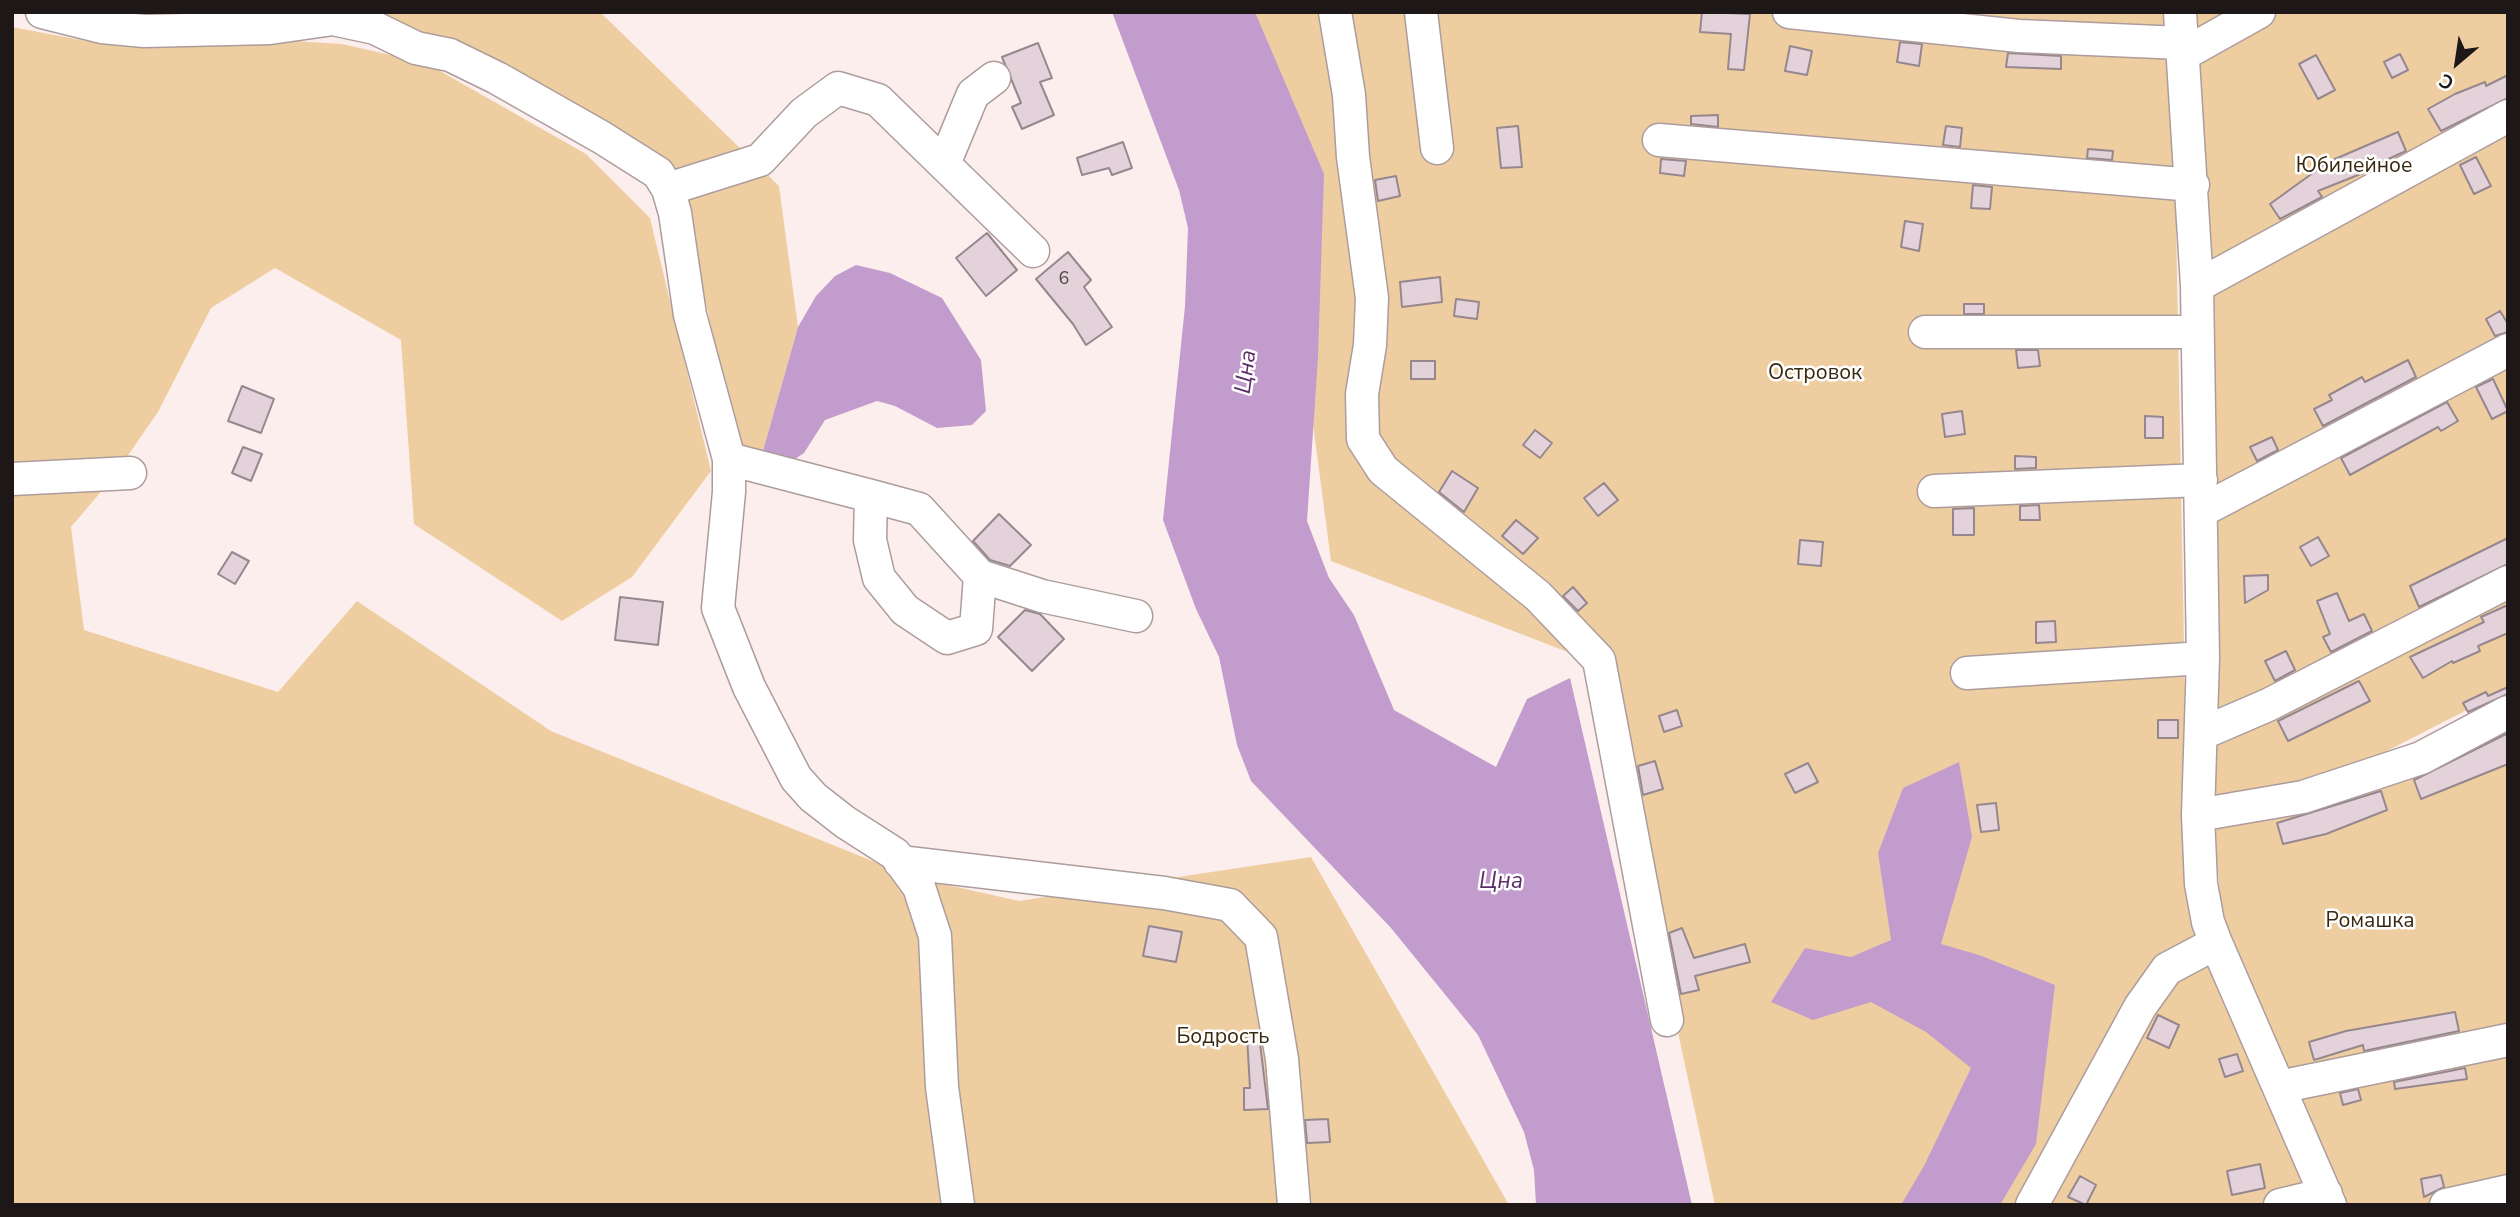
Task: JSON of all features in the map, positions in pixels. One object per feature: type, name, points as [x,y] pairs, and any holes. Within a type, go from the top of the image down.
[{"type":"street","points":[[42,12],[102,27],[144,31],[271,28],[332,19],[375,28],[416,48],[450,55],[497,78],[658,173],[668,189],[675,213],[690,315],[729,460],[729,492],[718,608],[749,687],[796,778],[813,797],[895,854],[919,887],[935,936],[942,1087],[958,1205]]},
{"type":"street","points":[[1335,12],[1349,95],[1353,157],[1373,298],[1370,345],[1362,394],[1363,439],[1383,470],[1538,596],[1599,660],[1667,1020]]},
{"type":"street","points":[[1421,12],[1437,148]]},
{"type":"street","points":[[1789,12],[2019,36],[2183,49],[2259,12]]},
{"type":"street","points":[[2180,12],[2193,186],[2197,286],[2203,659],[2203,733],[2198,815],[2201,884],[2208,922],[2216,943],[2328,1199],[2280,1205]]},
{"type":"street","points":[[944,163],[973,94],[994,78]]},
{"type":"street","points":[[668,189],[760,160],[804,113],[838,88],[878,100],[1033,251]]},
{"type":"street","points":[[2197,286],[2508,116]]},
{"type":"street","points":[[1659,140],[2193,186]]},
{"type":"street","points":[[1925,331],[2196,332]]},
{"type":"street","points":[[2201,511],[2508,349]]},
{"type":"street","points":[[729,460],[919,509],[980,576],[1042,596],[1136,616]]},
{"type":"street","points":[[12,479],[130,473]]},
{"type":"street","points":[[1934,491],[2201,480]]},
{"type":"street","points":[[871,496],[870,540],[879,579],[905,610],[947,638],[976,629],[980,576]]},
{"type":"street","points":[[2203,733],[2268,705],[2508,582]]},
{"type":"street","points":[[1967,673],[2203,659]]},
{"type":"street","points":[[2198,815],[2303,797],[2408,763],[2508,712]]},
{"type":"street","points":[[900,862],[1164,892],[1230,905],[1261,937],[1282,1059],[1294,1205]]},
{"type":"street","points":[[2032,1205],[2140,1007],[2167,969],[2216,943]]},
{"type":"street","points":[[2279,1087],[2508,1040]]},
{"type":"street","points":[[2446,1205],[2508,1191]]},
{"type":"green space","points":[[344,12],[600,12],[779,186],[798,327],[761,458],[744,454],[735,438],[694,248],[666,162]]},
{"type":"green space","name":"Островок","points":[[1242,12],[2172,12],[2189,908],[2316,1205],[1715,1205],[1599,664],[1331,561],[1267,75]]},
{"type":"green space","name":"Юбилейное","points":[[2192,12],[2508,12],[2508,689],[2379,755],[2282,789],[2210,801]]},
{"type":"green space","name":"Бодрость","points":[[12,27],[102,44],[277,40],[342,44],[426,63],[586,154],[650,218],[711,471],[632,577],[562,621],[414,524],[401,340],[275,268],[211,308],[158,412],[111,480],[71,527],[84,630],[278,692],[357,601],[551,731],[912,877],[1019,901],[1311,857],[1509,1205],[12,1205]]},
{"type":"green space","name":"Ромашка","points":[[2508,706],[2508,1205],[2337,1205],[2223,926],[2213,816],[2285,804]]},
{"type":"water","name":"Цна","points":[[1112,12],[1255,12],[1324,174],[1318,357],[1307,521],[1329,578],[1354,615],[1394,710],[1496,767],[1527,699],[1570,678],[1692,1205],[1536,1205],[1534,1170],[1524,1132],[1478,1035],[1391,928],[1251,781],[1237,745],[1219,657],[1196,609],[1163,520],[1185,306],[1188,228],[1179,190]]},
{"type":"water","points":[[856,265],[890,273],[942,298],[981,360],[986,411],[972,425],[937,428],[895,406],[877,401],[825,420],[804,453],[789,463],[761,458],[798,327],[816,296],[835,276]]},
{"type":"water","points":[[1959,762],[1972,837],[1941,944],[1979,955],[2055,985],[2036,1144],[2000,1205],[1901,1205],[1924,1166],[1971,1068],[1926,1032],[1871,1002],[1813,1020],[1771,1002],[1805,948],[1851,957],[1891,940],[1878,853],[1903,788]]},
{"type":"building","points":[[1702,12],[1750,14],[1744,70],[1728,69],[1731,34],[1700,32]]},
{"type":"building","points":[[1900,42],[1922,44],[1919,66],[1897,62]]},
{"type":"building","points":[[1038,43],[1052,78],[1040,82],[1054,115],[1022,129],[1012,107],[1021,103],[1002,57]]},
{"type":"building","points":[[1790,46],[1812,51],[1807,75],[1785,71]]},
{"type":"building","points":[[2008,53],[2061,56],[2061,69],[2006,67]]},
{"type":"building","points":[[2400,54],[2408,70],[2392,78],[2384,62]]},
{"type":"building","points":[[2316,55],[2335,90],[2318,99],[2299,64]]},
{"type":"building","points":[[2508,75],[2508,98],[2441,131],[2428,109],[2455,94],[2485,82],[2486,86]]},
{"type":"building","points":[[1718,115],[1718,127],[1691,124],[1691,116]]},
{"type":"building","points":[[1518,126],[1522,167],[1501,168],[1497,128]]},
{"type":"building","points":[[1946,126],[1962,128],[1960,147],[1943,145]]},
{"type":"building","points":[[2398,132],[2406,151],[2362,171],[2363,173],[2318,191],[2322,197],[2280,219],[2270,204],[2328,162]]},
{"type":"building","points":[[1123,142],[1132,168],[1112,175],[1109,168],[1082,175],[1077,158]]},
{"type":"building","points":[[2088,149],[2113,151],[2112,160],[2087,158]]},
{"type":"building","points":[[2476,157],[2491,186],[2474,194],[2460,165]]},
{"type":"building","points":[[1661,159],[1686,161],[1684,176],[1660,173]]},
{"type":"building","points":[[1396,176],[1400,196],[1378,201],[1375,180]]},
{"type":"building","points":[[1973,185],[1992,187],[1990,209],[1971,208]]},
{"type":"building","points":[[1905,221],[1923,224],[1919,251],[1901,247]]},
{"type":"building","points":[[987,233],[1017,270],[986,296],[956,258]]},
{"type":"building","points":[[1068,252],[1091,280],[1084,287],[1112,327],[1086,345],[1073,324],[1036,279]]},
{"type":"building","points":[[1440,277],[1442,302],[1402,307],[1400,282]]},
{"type":"building","points":[[1456,299],[1479,302],[1477,319],[1454,316]]},
{"type":"building","points":[[1964,304],[1984,304],[1984,314],[1964,314]]},
{"type":"building","points":[[2500,311],[2508,324],[2508,332],[2495,336],[2486,319]]},
{"type":"building","points":[[2016,350],[2038,350],[2040,366],[2018,368]]},
{"type":"building","points":[[2408,360],[2416,377],[2323,426],[2314,409],[2332,400],[2329,395],[2362,377],[2365,382]]},
{"type":"building","points":[[1411,361],[1435,361],[1435,379],[1411,379]]},
{"type":"building","points":[[2493,379],[2508,411],[2492,419],[2476,387]]},
{"type":"building","points":[[242,386],[274,399],[261,433],[228,421]]},
{"type":"building","points":[[2447,402],[2458,421],[2441,431],[2438,427],[2350,475],[2341,458]]},
{"type":"building","points":[[1962,411],[1965,434],[1945,437],[1942,414]]},
{"type":"building","points":[[2145,416],[2163,417],[2163,438],[2145,438]]},
{"type":"building","points":[[1535,430],[1552,443],[1540,458],[1523,445]]},
{"type":"building","points":[[2272,437],[2278,450],[2257,461],[2250,447]]},
{"type":"building","points":[[243,447],[262,454],[251,481],[232,473]]},
{"type":"building","points":[[2015,456],[2036,457],[2036,468],[2015,469]]},
{"type":"building","points":[[1452,471],[1478,488],[1464,512],[1439,492]]},
{"type":"building","points":[[1604,483],[1618,500],[1598,516],[1584,498]]},
{"type":"building","points":[[2039,505],[2040,520],[2020,520],[2020,506]]},
{"type":"building","points":[[1974,508],[1974,535],[1953,535],[1953,509]]},
{"type":"building","points":[[999,514],[1031,545],[1010,566],[990,560],[973,541]]},
{"type":"building","points":[[1516,520],[1538,538],[1523,554],[1502,536]]},
{"type":"building","points":[[2318,537],[2329,556],[2311,566],[2300,547]]},
{"type":"building","points":[[2508,538],[2508,564],[2419,607],[2410,586]]},
{"type":"building","points":[[1800,540],[1823,542],[1821,566],[1798,564]]},
{"type":"building","points":[[232,552],[249,561],[235,584],[218,574]]},
{"type":"building","points":[[2268,575],[2268,590],[2245,603],[2244,576]]},
{"type":"building","points":[[1573,587],[1587,603],[1578,611],[1563,596]]},
{"type":"building","points":[[2337,593],[2349,621],[2364,614],[2372,631],[2331,652],[2323,637],[2330,634],[2317,601]]},
{"type":"building","points":[[620,597],[663,602],[658,645],[615,640]]},
{"type":"building","points":[[2508,605],[2508,633],[2478,646],[2480,651],[2453,663],[2452,661],[2423,678],[2410,657],[2484,622],[2481,617]]},
{"type":"building","points":[[1025,610],[1040,614],[1064,639],[1032,671],[998,637]]},
{"type":"building","points":[[2055,621],[2056,642],[2036,643],[2036,622]]},
{"type":"building","points":[[2286,651],[2295,670],[2275,681],[2265,661]]},
{"type":"building","points":[[2359,681],[2370,701],[2288,741],[2278,721]]},
{"type":"building","points":[[2508,687],[2508,694],[2468,712],[2463,703],[2486,692],[2488,696]]},
{"type":"building","points":[[1677,710],[1682,726],[1664,732],[1659,716]]},
{"type":"building","points":[[2158,720],[2178,720],[2178,738],[2158,738]]},
{"type":"building","points":[[2508,733],[2508,764],[2421,799],[2414,780]]},
{"type":"building","points":[[1655,761],[1663,789],[1643,795],[1638,766]]},
{"type":"building","points":[[1808,763],[1818,782],[1795,793],[1785,774]]},
{"type":"building","points":[[2381,791],[2387,810],[2326,834],[2283,844],[2277,823]]},
{"type":"building","points":[[1996,803],[1999,830],[1981,832],[1977,805]]},
{"type":"building","points":[[1149,926],[1182,932],[1176,962],[1143,956]]},
{"type":"building","points":[[1682,928],[1694,958],[1745,944],[1750,962],[1695,976],[1699,990],[1681,994],[1669,933]]},
{"type":"building","points":[[2455,1012],[2459,1031],[2364,1051],[2363,1045],[2314,1060],[2309,1042],[2346,1031]]},
{"type":"building","points":[[2158,1015],[2179,1025],[2169,1048],[2147,1038]]},
{"type":"building","points":[[1259,1035],[1268,1109],[1244,1110],[1244,1088],[1250,1088],[1247,1036]]},
{"type":"building","points":[[2237,1054],[2243,1071],[2225,1077],[2219,1059]]},
{"type":"building","points":[[2465,1068],[2467,1079],[2395,1089],[2394,1082]]},
{"type":"building","points":[[2358,1089],[2361,1100],[2343,1105],[2340,1093]]},
{"type":"building","points":[[1328,1119],[1330,1142],[1307,1143],[1305,1120]]},
{"type":"building","points":[[2260,1164],[2265,1188],[2232,1195],[2227,1171]]},
{"type":"building","points":[[2441,1175],[2444,1187],[2424,1197],[2421,1179]]},
{"type":"building","points":[[2080,1176],[2096,1185],[2086,1205],[2068,1197]]}]
